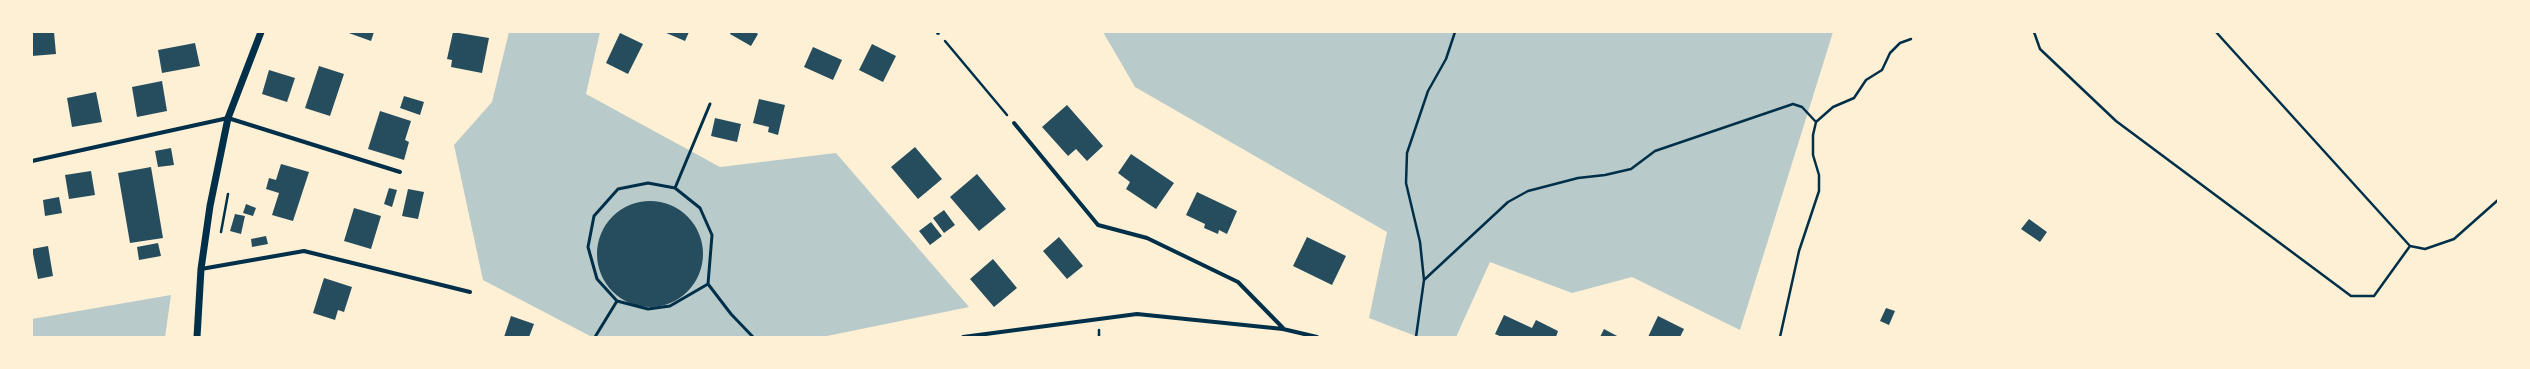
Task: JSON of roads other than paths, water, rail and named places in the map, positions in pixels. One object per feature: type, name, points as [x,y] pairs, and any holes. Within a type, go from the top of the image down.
[{"type":"street","points":[[196,337],[201,269],[210,206],[228,118],[261,32]]},
{"type":"street","points":[[32,161],[228,118],[400,172]]},
{"type":"street","points":[[1014,123],[1098,225],[1147,238],[1238,282],[1283,328]]},
{"type":"street","points":[[201,269],[304,251],[470,292]]},
{"type":"street","points":[[964,337],[1137,314],[1283,328],[1317,337]]},
{"type":"lane","points":[[676,188],[710,104]]},
{"type":"lane","points":[[708,284],[670,306],[648,309],[617,301],[597,279],[588,247],[594,216],[618,189],[648,183],[676,188],[700,208],[712,235],[708,284],[731,314],[753,337]]},
{"type":"lane","points":[[595,337],[617,301]]}]
